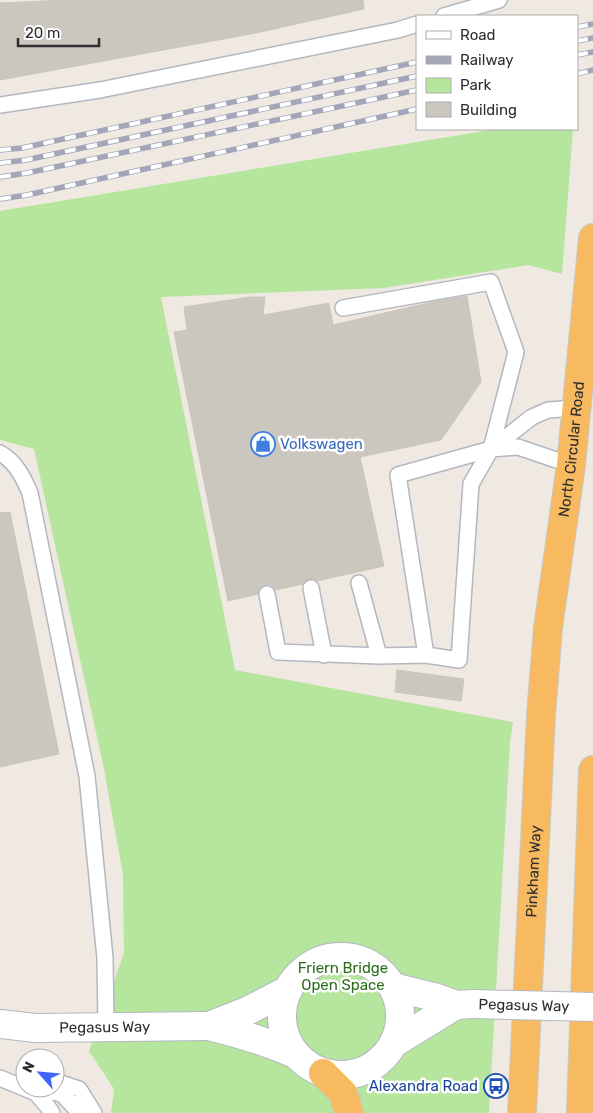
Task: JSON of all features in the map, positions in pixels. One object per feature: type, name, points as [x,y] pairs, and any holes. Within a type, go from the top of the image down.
[{"type":"highway","name":"North Circular Road","points":[[548,628],[570,466],[593,238]]},
{"type":"highway","name":"Pinkham Way","points":[[522,1113],[541,715],[548,628]]},
{"type":"highway","points":[[581,1113],[593,770]]},
{"type":"highway","points":[[323,1073],[343,1093],[349,1113]]},
{"type":"street","points":[[335,957],[354,958],[364,961],[374,966],[393,987],[400,1004],[401,1022],[399,1033],[386,1056],[361,1073],[350,1076],[336,1076],[323,1073],[308,1066],[295,1054],[288,1043],[282,1021],[283,1005],[288,990],[297,977],[305,970],[324,960],[335,957]]},
{"type":"street","name":"Pegasus Way","points":[[393,987],[464,1005],[593,1007]]},
{"type":"street","name":"Pegasus Way","points":[[209,1026],[247,1011],[288,990]]},
{"type":"street","name":"Pegasus Way","points":[[394,1043],[464,1005]]},
{"type":"street","name":"Pegasus Way","points":[[0,1024],[36,1028],[209,1026],[268,1042],[295,1054]]},
{"type":"lane","points":[[447,15],[499,0]]},
{"type":"lane","points":[[0,105],[100,90],[398,30],[416,24]]},
{"type":"lane","points":[[268,594],[278,652],[324,655],[426,655],[460,660],[471,484],[491,449],[516,352],[491,282],[344,308]]},
{"type":"lane","points":[[491,449],[532,417],[548,410],[576,408]]},
{"type":"lane","points":[[426,655],[398,475],[491,449],[518,447],[570,466]]},
{"type":"lane","points":[[0,453],[8,457],[21,473],[30,493],[87,776],[105,958],[106,1026]]},
{"type":"lane","points":[[359,582],[379,656]]},
{"type":"lane","points":[[311,588],[324,655]]},
{"type":"lane","points":[[0,1077],[15,1078]]},
{"type":"lane","points":[[0,1077],[15,1084]]},
{"type":"lane","points":[[65,1084],[79,1089],[94,1113]]},
{"type":"lane","points":[[65,1097],[78,1113]]},
{"type":"lane","points":[[40,1098],[52,1113]]},
{"type":"green space","name":"Friern Bridge Open Space","points":[[490,130],[573,130],[562,274],[528,265],[384,288],[161,297],[235,670],[513,722],[510,743],[489,1113],[111,1113],[114,1089],[89,1051],[124,953],[123,875],[104,769],[34,449],[0,440],[0,211]]},
{"type":"building","points":[[66,0],[363,0],[364,9],[256,33],[0,80],[0,3]]},
{"type":"building","points":[[467,296],[481,382],[441,440],[360,457],[384,566],[317,581],[309,579],[303,584],[275,590],[271,585],[265,585],[261,587],[258,594],[228,601],[174,332],[187,330],[184,307],[250,297],[265,297],[263,315],[329,303],[333,325],[432,302]]},
{"type":"building","points":[[10,512],[59,754],[0,767],[0,513]]},
{"type":"building","points":[[397,670],[464,679],[461,701],[395,692]]},
{"type":"railway","points":[[578,27],[593,24]]},
{"type":"railway","points":[[578,41],[593,38]]},
{"type":"railway","points":[[578,55],[593,52]]},
{"type":"railway","points":[[0,150],[22,148],[416,62]]},
{"type":"railway","points":[[578,74],[593,70]]},
{"type":"railway","points":[[0,163],[26,160],[416,76]]},
{"type":"railway","points":[[0,177],[27,173],[416,90]]},
{"type":"railway","points":[[0,199],[27,195],[416,109]]},
{"type":"place","name":"Volkswagen","points":[[263,444]]},
{"type":"place","name":"Alexandra Road","points":[[496,1086]]}]
